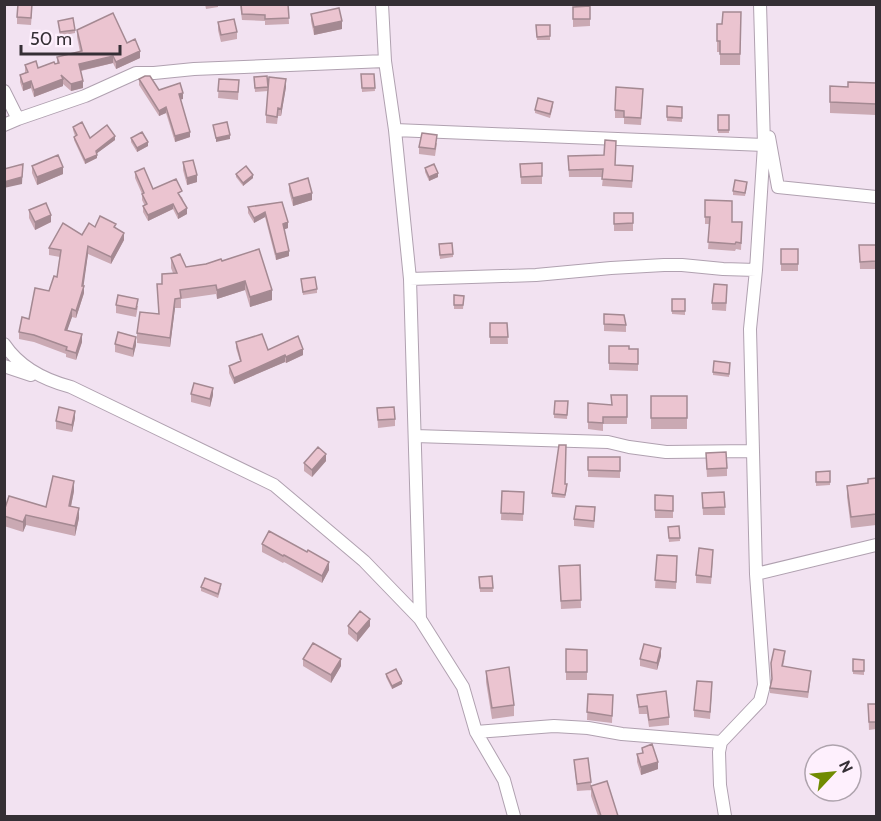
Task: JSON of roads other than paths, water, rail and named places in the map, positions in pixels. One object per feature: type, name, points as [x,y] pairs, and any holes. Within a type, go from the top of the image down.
[{"type":"street","points":[[382,4],[385,61],[395,130],[410,279],[420,619]]},
{"type":"street","points":[[725,816],[720,785],[721,742],[760,701],[764,685],[756,573],[750,329],[764,145],[760,4]]},
{"type":"street","points":[[4,125],[85,96],[136,73],[385,61]]},
{"type":"street","points":[[4,91],[18,119]]},
{"type":"street","points":[[763,100],[778,187],[876,197]]},
{"type":"street","points":[[395,130],[764,145]]},
{"type":"street","points":[[410,279],[536,275],[664,265],[756,270]]},
{"type":"street","points":[[4,344],[12,356],[30,371],[52,382]]},
{"type":"street","points":[[4,366],[71,387],[274,485],[364,561],[420,619],[464,687],[476,732],[504,780],[514,816]]},
{"type":"street","points":[[415,436],[608,442],[666,452],[753,451]]},
{"type":"street","points":[[756,573],[876,545]]},
{"type":"street","points":[[476,732],[554,726],[588,728],[622,735],[721,742]]}]
